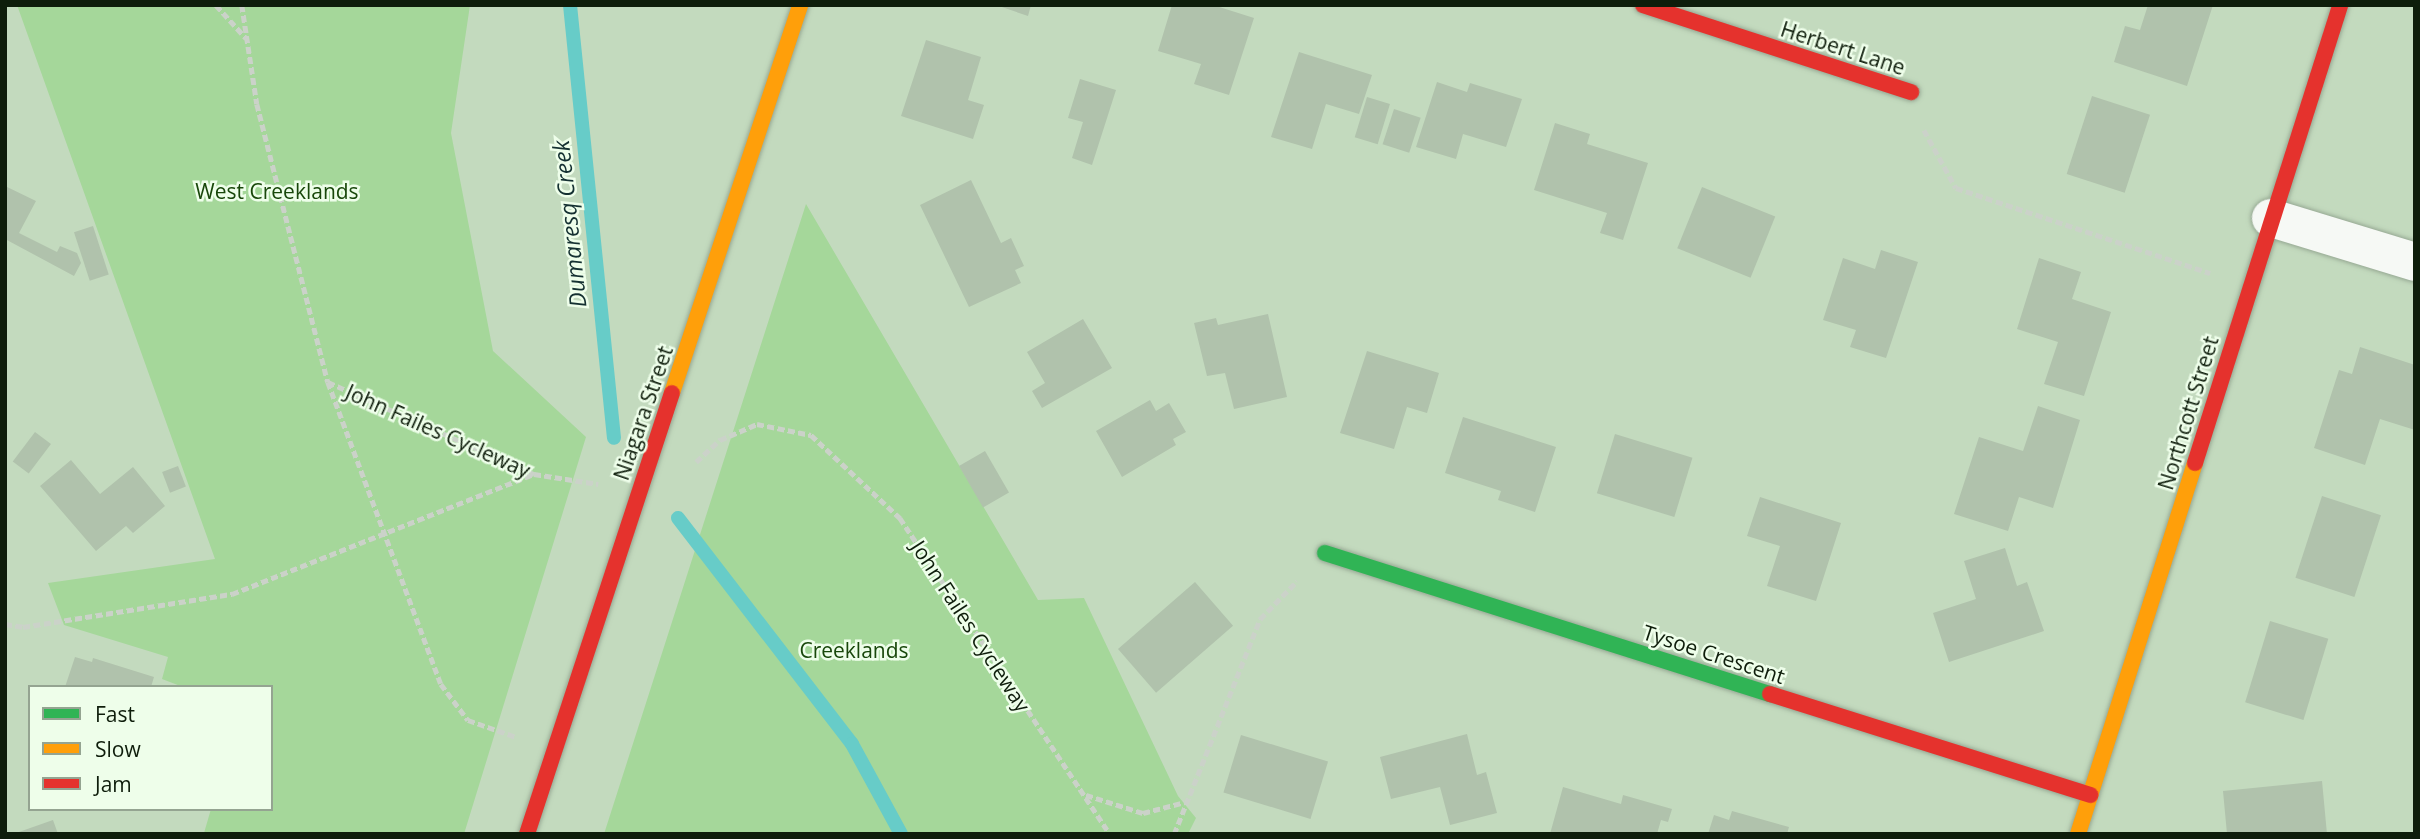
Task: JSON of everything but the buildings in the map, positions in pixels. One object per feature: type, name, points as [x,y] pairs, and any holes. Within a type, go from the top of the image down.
[{"type":"street","name":"Niagara Street","points":[[527,834],[800,5]]},
{"type":"street","name":"Herbert Lane","points":[[1643,5],[1911,92]]},
{"type":"street","name":"Northcott Street","points":[[2078,834],[2340,5]]},
{"type":"street","points":[[2271,218],[2415,262]]},
{"type":"street","name":"Tysoe Crescent","points":[[1325,553],[2090,795]]},
{"type":"path","points":[[216,5],[247,39]]},
{"type":"path","name":"John Failes Cycleway","points":[[242,5],[257,104],[328,382],[534,474],[600,484]]},
{"type":"path","points":[[1928,142],[1956,188],[2220,276]]},
{"type":"path","points":[[328,382],[441,684],[468,720],[517,737]]},
{"type":"path","name":"John Failes Cycleway","points":[[699,461],[720,440],[757,424],[811,435],[900,518],[1110,834]]},
{"type":"path","points":[[5,624],[23,627],[232,594],[534,474]]},
{"type":"path","points":[[1174,834],[1260,619],[1282,596]]},
{"type":"path","points":[[1085,795],[1143,813],[1186,802]]},
{"type":"green space","name":"West Creeklands","points":[[17,5],[470,5],[451,133],[493,351],[586,437],[464,834],[204,833],[210,811],[273,811],[273,685],[178,685],[162,679],[168,657],[64,625],[48,583],[215,559]]},
{"type":"green space","name":"Creeklands","points":[[806,204],[1038,600],[1084,598],[1178,796],[1196,818],[1188,834],[604,834]]},
{"type":"waterway","name":"Dumaresq Creek","points":[[570,5],[614,438]]},
{"type":"waterway","name":"Dumaresq Creek","points":[[678,518],[852,744],[901,834]]},
{"type":"traffic: fast","points":[[1325,553],[1770,694]]},
{"type":"traffic: slow","points":[[672,393],[800,5]]},
{"type":"traffic: slow","points":[[2078,834],[2195,463]]},
{"type":"traffic: jam","points":[[1643,5],[1911,92]]},
{"type":"traffic: jam","points":[[2195,463],[2340,5]]},
{"type":"traffic: jam","points":[[527,834],[672,393]]},
{"type":"traffic: jam","points":[[1770,694],[2090,795]]}]
